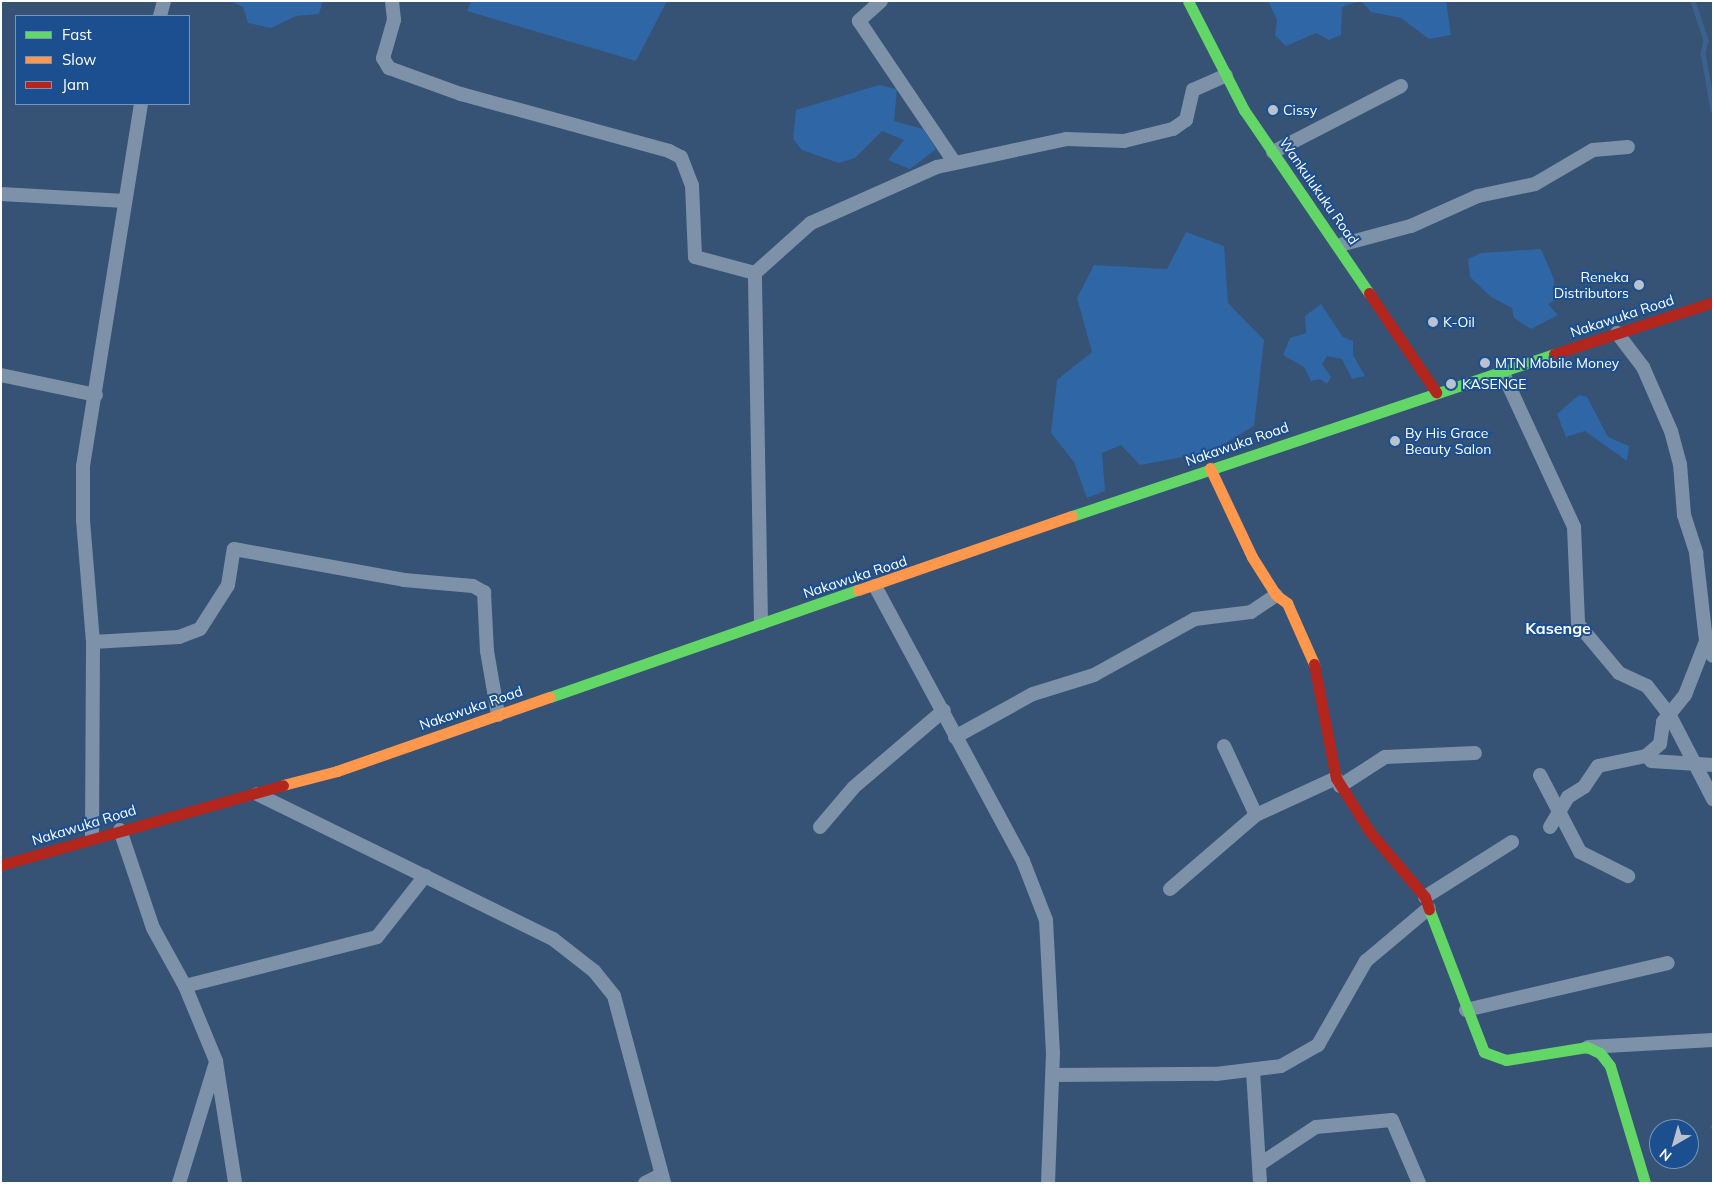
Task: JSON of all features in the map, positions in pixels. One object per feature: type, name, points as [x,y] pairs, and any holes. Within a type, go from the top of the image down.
[{"type":"main road","name":"Wankulukuku Road","points":[[1188,1],[1226,75],[1274,152],[1340,245],[1436,392]]},
{"type":"main road","name":"Nakawuka Road","points":[[1,865],[120,830],[257,794],[498,715],[761,623],[875,586],[1210,468],[1713,302]]},
{"type":"main road","points":[[1210,468],[1226,509],[1276,595],[1287,603],[1311,650],[1338,782],[1370,832],[1427,902],[1474,1035],[1492,1057],[1520,1058],[1587,1047],[1610,1066],[1645,1183]]},
{"type":"street","points":[[160,15],[164,1]]},
{"type":"street","points":[[392,1],[394,20],[383,58],[389,68],[461,94],[670,150],[681,157],[692,185],[695,257],[755,273]]},
{"type":"street","points":[[881,1],[859,21],[954,162]]},
{"type":"street","points":[[761,623],[755,273],[811,223],[954,162],[1066,139],[1124,141],[1173,129],[1186,120],[1193,90],[1226,75]]},
{"type":"street","points":[[1274,152],[1401,86]]},
{"type":"street","points":[[92,838],[93,642],[82,520],[83,466],[96,395],[141,105]]},
{"type":"street","points":[[1340,245],[1411,226],[1478,196],[1544,181],[1564,164],[1593,150],[1628,147]]},
{"type":"street","points":[[1,194],[125,201]]},
{"type":"street","points":[[1617,333],[1643,367],[1671,430],[1680,464],[1684,515],[1696,554],[1706,641],[1713,656]]},
{"type":"street","points":[[1502,371],[1574,527],[1578,624],[1619,672],[1647,686],[1669,714],[1692,764],[1713,799]]},
{"type":"street","points":[[1,375],[96,395]]},
{"type":"street","points":[[93,642],[180,637],[200,629],[228,585],[234,549],[404,580],[473,586],[484,592],[487,651],[498,715]]},
{"type":"street","points":[[875,586],[944,710],[955,737],[1023,861],[1046,920],[1053,1075],[1048,1183]]},
{"type":"street","points":[[955,737],[1033,694],[1094,675],[1195,619],[1251,612],[1276,595]]},
{"type":"street","points":[[1550,827],[1568,797],[1584,787],[1598,766],[1646,756],[1660,744],[1662,722],[1685,695],[1706,641]]},
{"type":"street","points":[[820,827],[854,786],[944,710]]},
{"type":"street","points":[[1224,746],[1256,815]]},
{"type":"street","points":[[1170,889],[1256,815],[1338,782],[1385,758],[1475,753]]},
{"type":"street","points":[[1651,761],[1713,765]]},
{"type":"street","points":[[1540,775],[1580,852],[1628,876]]},
{"type":"street","points":[[257,794],[554,939],[606,983],[623,1024],[663,1179],[645,1183]]},
{"type":"street","points":[[120,830],[152,928],[185,986],[216,1061],[235,1183]]},
{"type":"street","points":[[1053,1075],[1253,1071],[1281,1066],[1318,1045],[1366,961],[1427,902],[1512,842]]},
{"type":"street","points":[[185,986],[377,937],[425,876]]},
{"type":"street","points":[[1466,1010],[1668,964]]},
{"type":"street","points":[[1587,1047],[1713,1040]]},
{"type":"street","points":[[179,1183],[196,1131],[200,1102],[216,1061]]},
{"type":"street","points":[[1253,1071],[1260,1183]]},
{"type":"street","points":[[1260,1164],[1316,1127],[1392,1120],[1419,1183]]},
{"type":"shaded area","points":[[230,1],[323,1],[319,14],[296,16],[271,28],[248,23],[243,7]]},
{"type":"shaded area","points":[[471,1],[667,1],[636,61],[467,11]]},
{"type":"shaded area","points":[[1268,1],[1359,1],[1342,7],[1341,35],[1329,40],[1316,33],[1286,46],[1275,35],[1277,20]]},
{"type":"shaded area","points":[[1361,1],[1446,1],[1451,35],[1429,39],[1401,18],[1371,12]]},
{"type":"shaded area","points":[[879,85],[897,89],[894,121],[923,129],[936,149],[910,169],[888,160],[904,140],[882,131],[855,158],[839,163],[802,150],[793,139],[796,110]]},
{"type":"shaded area","points":[[1186,232],[1224,246],[1228,303],[1264,340],[1254,426],[1210,452],[1140,465],[1121,445],[1102,453],[1105,491],[1087,498],[1074,462],[1051,433],[1057,380],[1092,352],[1077,298],[1094,265],[1167,269]]},
{"type":"shaded area","points":[[1541,249],[1554,279],[1554,301],[1548,304],[1558,315],[1531,329],[1514,318],[1512,308],[1491,297],[1470,277],[1468,259],[1481,253]]},
{"type":"shaded area","points":[[1321,304],[1343,337],[1353,341],[1353,355],[1365,376],[1352,379],[1342,359],[1327,356],[1322,364],[1331,377],[1327,384],[1320,379],[1311,381],[1304,367],[1283,355],[1290,338],[1306,333],[1305,316]]},
{"type":"shaded area","points":[[1579,395],[1587,397],[1608,437],[1629,446],[1627,461],[1585,431],[1566,437],[1557,414]]},
{"type":"waterway","points":[[1693,1],[1706,40],[1703,53],[1713,109]]},
{"type":"traffic: fast","points":[[1188,1],[1244,110],[1369,293]]},
{"type":"traffic: fast","points":[[1072,516],[1554,354]]},
{"type":"traffic: fast","points":[[550,697],[858,590]]},
{"type":"traffic: fast","points":[[1429,909],[1484,1052],[1506,1060],[1587,1047],[1600,1053],[1610,1066],[1645,1183]]},
{"type":"traffic: slow","points":[[1210,468],[1252,557],[1276,595],[1287,603],[1314,664]]},
{"type":"traffic: slow","points":[[858,590],[1072,516]]},
{"type":"traffic: slow","points":[[283,785],[337,771],[550,697]]},
{"type":"traffic: jam","points":[[1369,293],[1436,392]]},
{"type":"traffic: jam","points":[[1554,354],[1713,302]]},
{"type":"traffic: jam","points":[[1314,664],[1336,778],[1370,832],[1425,897],[1429,909]]},
{"type":"traffic: jam","points":[[1,865],[283,785]]},
{"type":"place","name":"Cissy","points":[[1273,110]]},
{"type":"place","name":"Reneka Distributors","points":[[1639,285]]},
{"type":"place","name":"K-Oil","points":[[1433,322]]},
{"type":"place","name":"MTN Mobile Money","points":[[1485,363]]},
{"type":"place","name":"KASENGE","points":[[1451,384]]},
{"type":"place","name":"By His Grace Beauty Salon","points":[[1395,441]]},
{"type":"district","name":"Kasenge","points":[[1558,628]]}]
